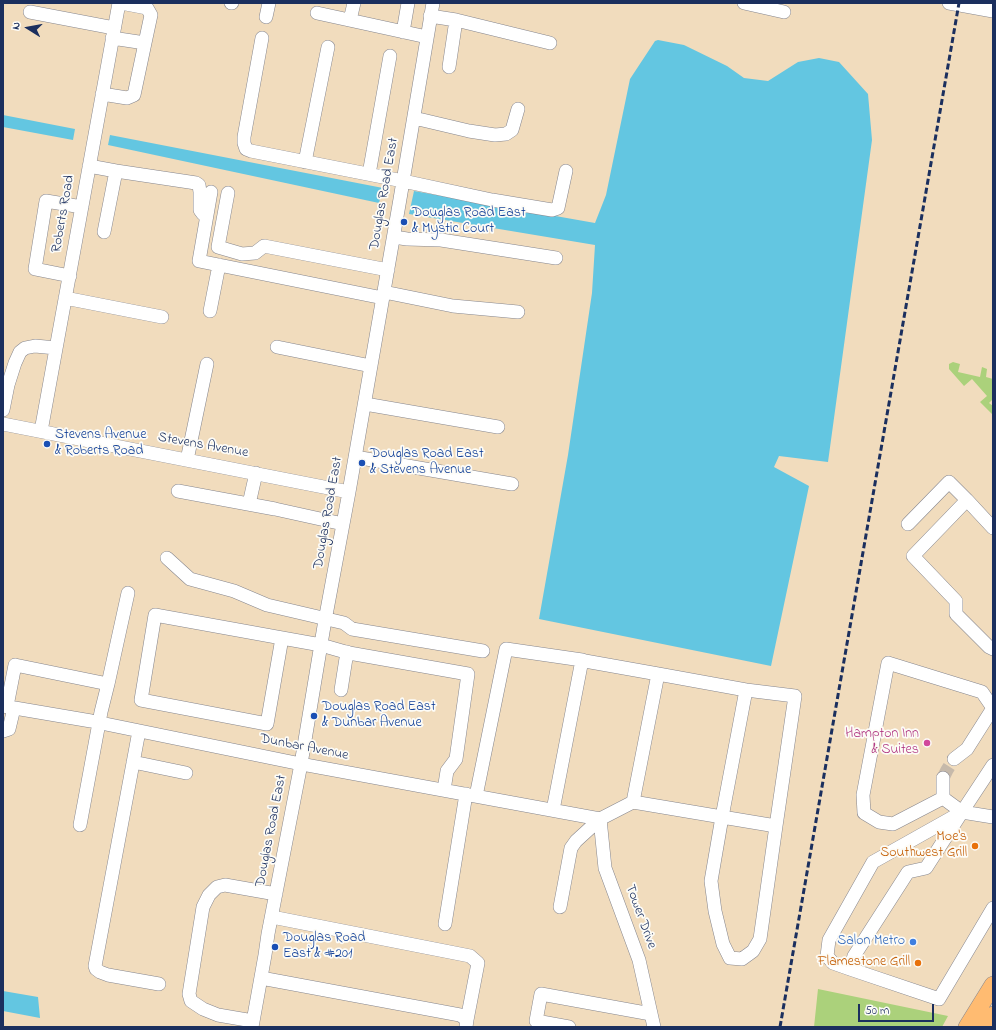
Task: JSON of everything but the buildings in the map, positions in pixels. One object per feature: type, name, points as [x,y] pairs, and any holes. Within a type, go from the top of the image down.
[{"type":"main road","points":[[967,1027],[993,985]]},
{"type":"main road","points":[[979,1027],[993,1004]]},
{"type":"main road","points":[[985,1027],[993,1015]]},
{"type":"street","name":"Roberts Road","points":[[41,431],[113,33],[120,3]]},
{"type":"street","points":[[102,94],[127,98],[134,95],[151,15],[147,8],[120,3]]},
{"type":"street","points":[[266,17],[269,3]]},
{"type":"street","points":[[350,20],[354,3]]},
{"type":"street","points":[[403,32],[408,3]]},
{"type":"street","points":[[744,3],[784,12]]},
{"type":"street","points":[[949,3],[993,11]]},
{"type":"street","points":[[432,9],[456,20],[550,43]]},
{"type":"street","name":"Douglas Road East","points":[[253,1024],[325,619],[356,457],[432,9]]},
{"type":"street","points":[[30,12],[113,33],[145,43]]},
{"type":"street","points":[[317,13],[427,37]]},
{"type":"street","points":[[449,67],[456,20]]},
{"type":"street","points":[[262,38],[244,143],[246,148],[251,151],[492,200],[552,210],[558,208],[566,171]]},
{"type":"street","points":[[305,162],[328,47]]},
{"type":"street","points":[[369,174],[390,56]]},
{"type":"street","points":[[414,118],[470,131],[494,135],[506,134],[512,130],[518,109]]},
{"type":"street","points":[[89,166],[196,183],[199,185],[200,210],[202,213],[207,215]]},
{"type":"street","points":[[104,232],[116,171]]},
{"type":"street","points":[[211,192],[199,262],[453,306],[518,312]]},
{"type":"street","points":[[228,193],[218,247],[242,254],[255,253],[264,246],[388,270]]},
{"type":"street","points":[[70,276],[35,269],[46,201],[82,207]]},
{"type":"street","points":[[394,237],[440,240],[556,258]]},
{"type":"street","points":[[210,311],[219,265]]},
{"type":"street","points":[[66,298],[162,317]]},
{"type":"street","points":[[3,410],[8,385],[20,352],[25,348],[34,346],[56,348]]},
{"type":"street","points":[[277,347],[371,366]]},
{"type":"street","points":[[187,460],[207,364]]},
{"type":"street","points":[[365,404],[498,428]]},
{"type":"street","name":"Stevens Avenue","points":[[3,424],[256,472],[349,492]]},
{"type":"street","points":[[356,457],[512,484]]},
{"type":"street","points":[[249,504],[256,472]]},
{"type":"street","points":[[908,524],[948,482],[993,528]]},
{"type":"street","points":[[178,491],[343,524]]},
{"type":"street","points":[[967,500],[913,556],[956,601],[956,614],[989,647],[993,649]]},
{"type":"street","points":[[167,558],[190,579],[234,591],[267,605],[344,623],[352,629],[483,651]]},
{"type":"street","points":[[80,825],[128,593]]},
{"type":"street","points":[[282,638],[267,724],[141,700],[155,615],[321,645],[346,652],[468,674],[456,759],[447,771],[444,790]]},
{"type":"street","points":[[445,924],[471,795],[506,649],[582,660],[746,690],[795,696],[760,939],[753,952],[742,959],[730,958],[724,944],[715,911],[711,881],[746,690]]},
{"type":"street","points":[[342,690],[346,652]]},
{"type":"street","points":[[553,810],[582,660]]},
{"type":"street","points":[[944,798],[893,824],[879,822],[864,813],[863,795],[888,663],[982,692],[993,708],[966,749],[954,759]]},
{"type":"street","points":[[3,731],[9,729],[8,707],[15,665],[108,684]]},
{"type":"street","points":[[633,802],[658,674]]},
{"type":"street","name":"Dunbar Avenue","points":[[8,707],[100,723],[300,764],[600,819]]},
{"type":"street","points":[[139,731],[95,966],[100,972],[108,975],[159,984]]},
{"type":"street","points":[[133,762],[186,773]]},
{"type":"street","points":[[850,969],[854,956],[908,872],[926,868],[992,767]]},
{"type":"street","points":[[943,778],[944,798],[962,812],[993,817]]},
{"type":"street","points":[[560,907],[571,848],[576,841],[600,819],[633,802],[776,826]]},
{"type":"street","points":[[962,812],[873,862],[829,940],[827,956],[833,963],[939,999],[993,908]]},
{"type":"street","name":"Tower Drive","points":[[600,819],[605,868],[639,960],[654,1027]]},
{"type":"street","points":[[253,1024],[218,1015],[203,1009],[192,1001],[189,994],[203,907],[209,895],[217,886],[276,894]]},
{"type":"street","points":[[272,917],[470,956],[478,963],[466,1024]]},
{"type":"street","points":[[261,978],[460,1015],[466,1024]]},
{"type":"street","points":[[569,1027],[536,1021],[541,994],[651,1014]]},
{"type":"green space","points":[[953,362],[960,364],[958,372],[980,377],[982,367],[987,369],[986,377],[993,379],[993,399],[989,403],[993,406],[992,414],[980,402],[987,396],[972,379],[964,386],[949,369],[949,364]]},
{"type":"green space","points":[[818,989],[948,1016],[942,1027],[814,1027]]},
{"type":"water","points":[[658,40],[684,45],[727,66],[744,78],[768,81],[798,62],[819,58],[839,62],[868,94],[872,140],[828,462],[779,456],[774,467],[809,486],[771,666],[539,619],[568,455],[592,293],[595,245],[409,214],[414,191],[595,223],[606,195],[630,79],[655,41]]},
{"type":"water","points":[[3,115],[75,129],[73,140],[3,127]]},
{"type":"water","points":[[110,135],[383,188],[379,203],[108,145]]},
{"type":"water","points":[[3,991],[38,997],[40,1018],[3,1011]]},
{"type":"tunnel","points":[[943,778],[954,759]]},
{"type":"railway","points":[[780,1027],[959,3]]},
{"type":"place","name":"Douglas Road East & Mystic Court","points":[[404,222]]},
{"type":"place","name":"Stevens Avenue & Roberts Road","points":[[47,444]]},
{"type":"place","name":"Douglas Road East & Stevens Avenue","points":[[362,463]]},
{"type":"place","name":"Douglas Road East & Dunbar Avenue","points":[[314,716]]},
{"type":"place","name":"Hampton Inn & Suites","points":[[927,743]]},
{"type":"place","name":"Moe's Southwest Grill","points":[[975,846]]},
{"type":"place","name":"Salon Metro","points":[[913,942]]},
{"type":"place","name":"Douglas Road East & #201","points":[[275,947]]},
{"type":"place","name":"Flamestone Grill","points":[[918,963]]}]
